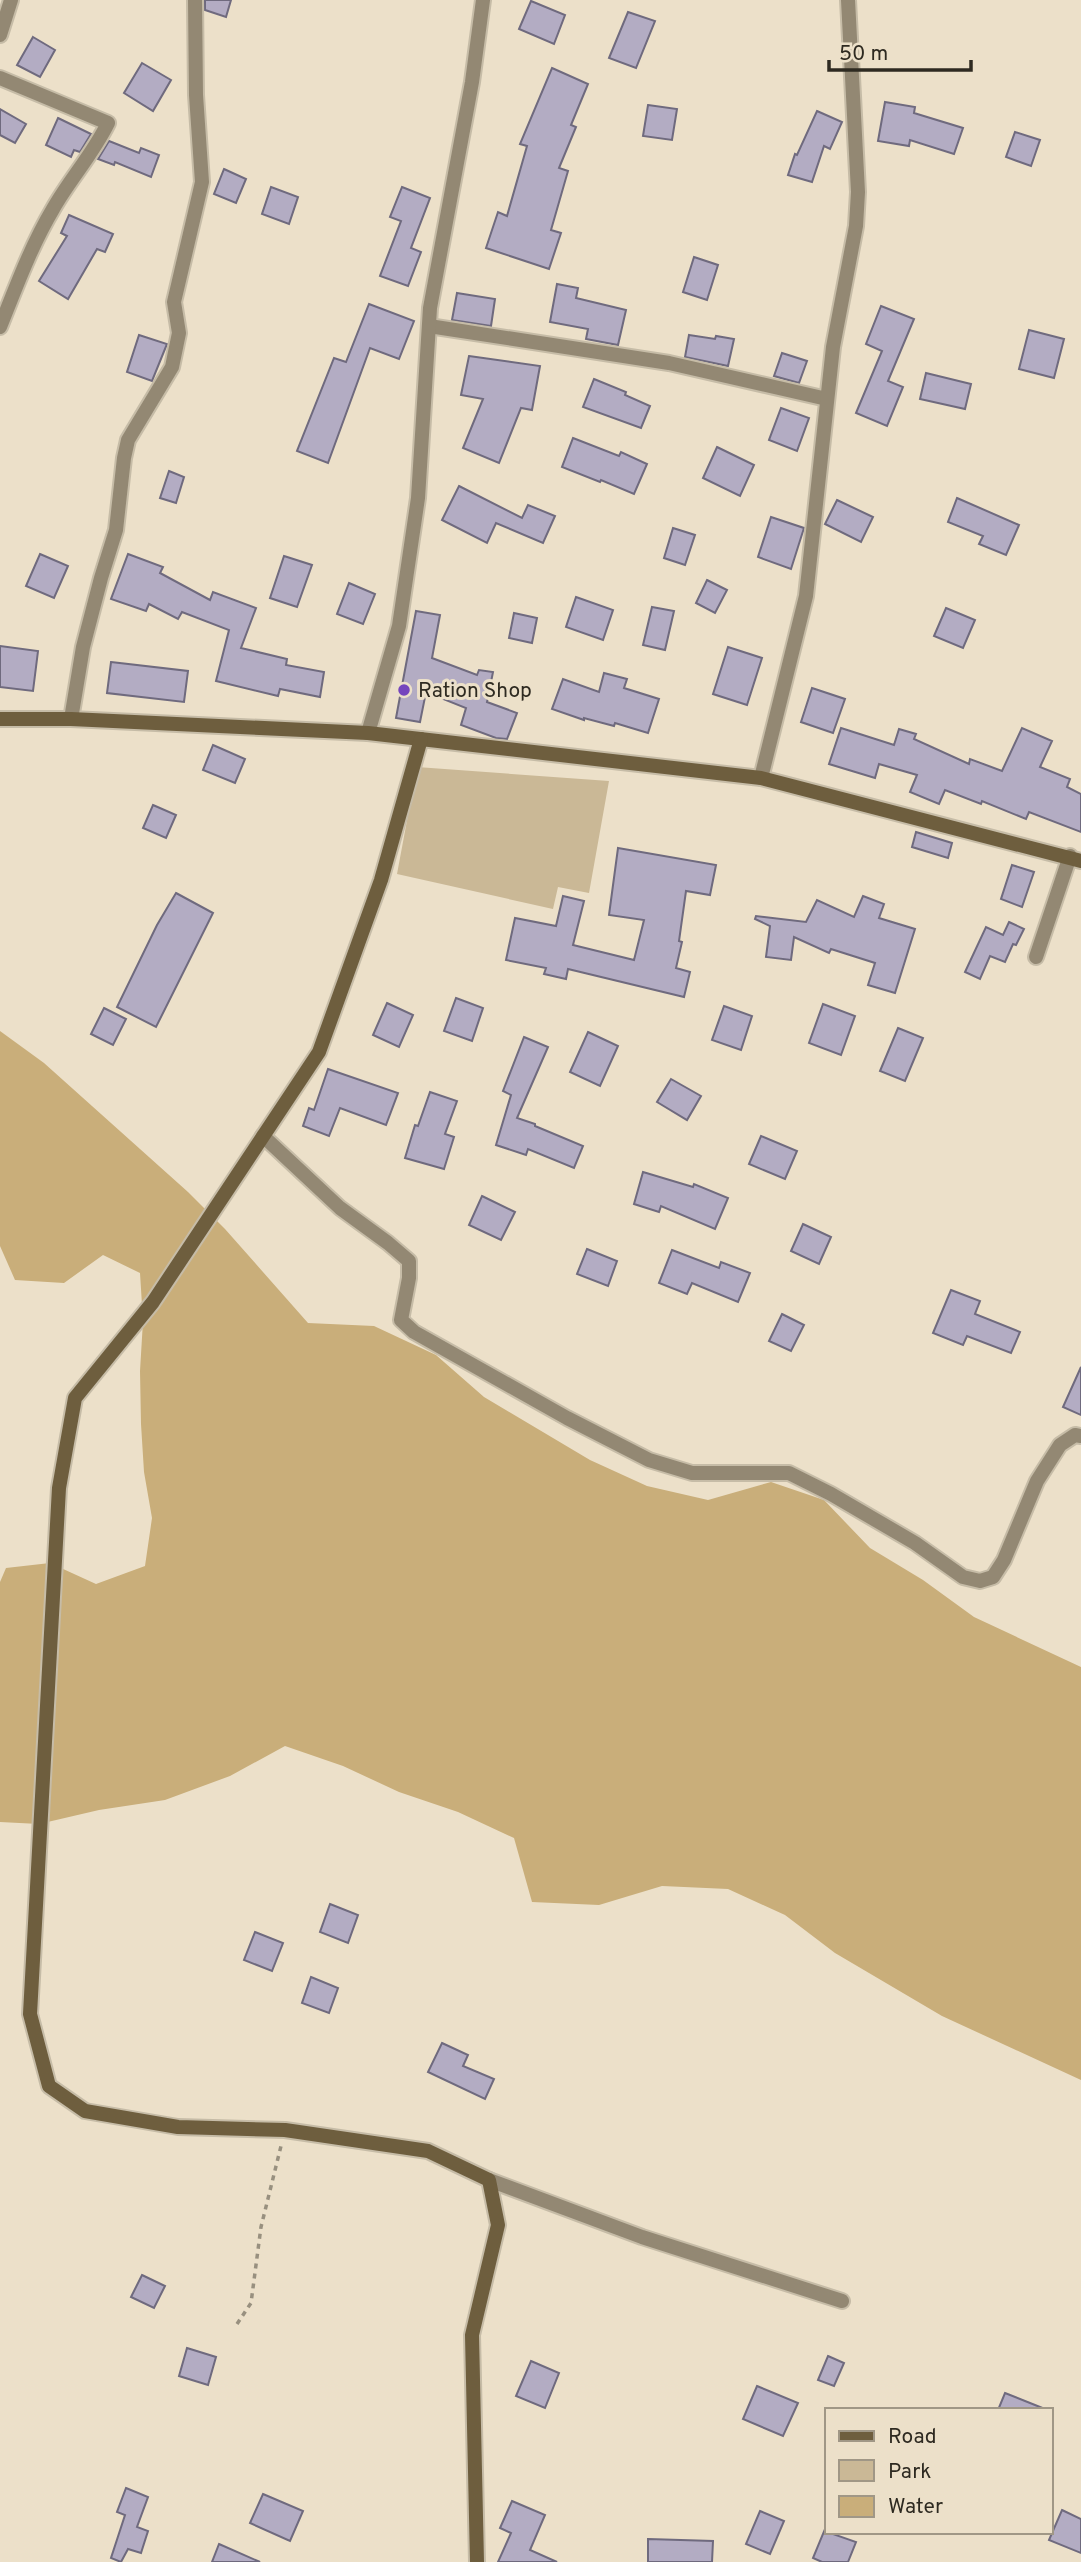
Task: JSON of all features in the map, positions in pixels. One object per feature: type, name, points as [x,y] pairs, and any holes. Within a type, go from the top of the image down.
[{"type":"main road","points":[[0,719],[71,719],[368,733],[761,778],[1076,859]]},
{"type":"main road","points":[[421,739],[380,880],[319,1052],[153,1301],[75,1398],[59,1488],[30,2014],[49,2086],[85,2111],[178,2127],[285,2130],[428,2151],[489,2180],[498,2225],[472,2335],[477,2562]]},
{"type":"street","points":[[0,35],[11,0]]},
{"type":"street","points":[[71,719],[83,647],[100,578],[116,530],[128,440],[172,367],[178,333],[174,302],[202,182],[195,95],[195,0]]},
{"type":"street","points":[[368,733],[399,626],[418,498],[430,309],[472,82],[483,0]]},
{"type":"street","points":[[761,778],[806,596],[833,346],[856,226],[848,0]]},
{"type":"street","points":[[0,78],[108,123],[100,140],[51,212],[0,327]]},
{"type":"street","points":[[429,326],[669,363],[827,399]]},
{"type":"street","points":[[1037,957],[1076,859]]},
{"type":"street","points":[[263,1136],[340,1208],[409,1261],[409,1278],[401,1320],[414,1332],[567,1418],[649,1460],[692,1473],[789,1473],[915,1543],[963,1577],[980,1581],[993,1577],[1013,1542],[1037,1481],[1060,1445],[1074,1435],[1081,1436]]},
{"type":"street","points":[[489,2180],[642,2237],[842,2301]]},
{"type":"path","points":[[237,2324],[251,2303],[261,2227],[285,2130]]},
{"type":"green space","points":[[417,767],[609,781],[589,893],[558,887],[553,909],[397,874]]},
{"type":"water","points":[[0,1031],[44,1063],[188,1192],[225,1229],[308,1323],[374,1326],[436,1355],[484,1397],[590,1460],[647,1486],[708,1500],[771,1482],[824,1500],[870,1548],[923,1580],[974,1617],[1081,1667],[1081,2080],[942,2016],[835,1953],[785,1915],[728,1889],[662,1886],[599,1905],[532,1902],[514,1838],[458,1812],[399,1792],[343,1766],[285,1746],[230,1776],[165,1800],[99,1810],[39,1824],[0,1822],[0,1582],[6,1568],[50,1563],[96,1584],[145,1566],[152,1518],[144,1472],[141,1424],[143,1321],[140,1273],[103,1255],[64,1283],[15,1280],[0,1246]]},
{"type":"building","points":[[205,0],[231,0],[226,17],[205,10]]},
{"type":"building","points":[[531,1],[565,15],[554,44],[519,29]]},
{"type":"building","points":[[628,12],[655,21],[636,68],[609,58]]},
{"type":"building","points":[[33,37],[55,50],[40,77],[17,65]]},
{"type":"building","points":[[142,63],[171,80],[153,111],[124,93]]},
{"type":"building","points":[[552,68],[588,84],[571,125],[576,127],[559,168],[568,171],[551,230],[561,233],[549,269],[486,248],[498,212],[507,216],[527,146],[520,144]]},
{"type":"building","points":[[885,102],[915,107],[914,113],[963,128],[954,154],[910,140],[909,146],[878,141]]},
{"type":"building","points":[[648,105],[677,109],[672,140],[643,136]]},
{"type":"building","points":[[0,109],[26,124],[15,143],[0,135]]},
{"type":"building","points":[[817,111],[842,122],[830,149],[824,146],[812,182],[788,175],[795,154],[797,155]]},
{"type":"building","points":[[58,118],[91,134],[80,152],[74,150],[71,157],[46,145]]},
{"type":"building","points":[[1015,132],[1040,140],[1031,166],[1006,157]]},
{"type":"building","points":[[109,141],[139,153],[141,148],[159,155],[151,177],[115,162],[114,165],[98,159]]},
{"type":"building","points":[[224,169],[246,179],[236,203],[214,194]]},
{"type":"building","points":[[271,187],[298,197],[289,224],[262,214]]},
{"type":"building","points":[[402,187],[430,198],[411,248],[421,252],[408,286],[380,276],[401,221],[390,217]]},
{"type":"building","points":[[69,215],[113,234],[105,252],[97,249],[68,299],[39,281],[67,236],[61,233]]},
{"type":"building","points":[[694,257],[718,265],[707,300],[683,292]]},
{"type":"building","points":[[557,284],[578,288],[576,298],[626,310],[618,345],[586,339],[588,329],[550,322]]},
{"type":"building","points":[[457,293],[495,299],[491,326],[452,320]]},
{"type":"building","points":[[369,304],[414,321],[399,359],[370,348],[328,463],[297,451],[334,358],[346,362]]},
{"type":"building","points":[[881,306],[914,319],[888,381],[903,387],[887,426],[856,413],[882,351],[866,344]]},
{"type":"building","points":[[1029,330],[1064,339],[1054,378],[1019,369]]},
{"type":"building","points":[[139,335],[167,344],[152,381],[127,372]]},
{"type":"building","points":[[689,335],[734,339],[728,366],[685,357]]},
{"type":"building","points":[[782,353],[807,361],[799,383],[774,376]]},
{"type":"building","points":[[469,356],[540,366],[532,410],[521,408],[499,463],[463,448],[483,399],[461,395]]},
{"type":"building","points":[[926,373],[971,384],[965,409],[920,399]]},
{"type":"building","points":[[594,379],[626,392],[625,395],[650,406],[641,428],[583,407]]},
{"type":"building","points":[[781,408],[809,418],[797,451],[769,440]]},
{"type":"building","points":[[573,438],[619,456],[621,452],[647,464],[634,494],[562,467]]},
{"type":"building","points":[[717,447],[754,465],[740,496],[703,478]]},
{"type":"building","points":[[169,471],[184,477],[176,503],[160,498]]},
{"type":"building","points":[[459,486],[522,518],[528,505],[555,516],[543,543],[496,523],[487,543],[442,520]]},
{"type":"building","points":[[957,498],[1019,525],[1006,555],[979,544],[983,536],[948,522]]},
{"type":"building","points":[[837,500],[873,517],[861,542],[825,524]]},
{"type":"building","points":[[771,517],[804,528],[791,569],[758,557]]},
{"type":"building","points":[[673,528],[695,535],[685,565],[664,558]]},
{"type":"building","points":[[40,554],[68,566],[54,598],[26,586]]},
{"type":"building","points":[[128,554],[163,567],[160,573],[210,600],[213,592],[256,608],[241,648],[287,659],[286,665],[324,672],[320,697],[280,689],[278,696],[216,681],[229,630],[182,612],[178,619],[149,604],[146,611],[111,599]]},
{"type":"building","points":[[284,556],[312,565],[297,607],[270,598]]},
{"type":"building","points":[[707,580],[727,590],[715,613],[696,603]]},
{"type":"building","points":[[349,583],[375,594],[363,624],[337,614]]},
{"type":"building","points":[[576,597],[613,610],[603,640],[566,627]]},
{"type":"building","points":[[652,607],[674,611],[665,650],[643,645]]},
{"type":"building","points":[[946,608],[975,620],[963,648],[934,636]]},
{"type":"building","points":[[416,611],[440,615],[432,658],[477,675],[479,670],[493,672],[487,702],[517,713],[507,739],[496,738],[461,725],[466,708],[426,692],[420,722],[396,718]]},
{"type":"building","points":[[514,613],[537,618],[532,643],[509,638]]},
{"type":"building","points":[[0,646],[38,651],[33,691],[0,687]]},
{"type":"building","points":[[728,647],[762,658],[747,705],[713,694]]},
{"type":"building","points":[[111,662],[188,671],[184,702],[107,693]]},
{"type":"building","points":[[604,673],[627,679],[624,688],[659,699],[648,733],[615,723],[614,726],[584,720],[552,709],[563,679],[599,692]]},
{"type":"building","points":[[812,688],[845,699],[833,733],[801,722]]},
{"type":"building","points":[[841,728],[894,745],[899,729],[916,734],[914,739],[969,764],[970,759],[1002,771],[1022,728],[1052,741],[1040,767],[1070,779],[1067,787],[1081,794],[1081,832],[1029,812],[1026,819],[982,801],[981,804],[945,790],[939,804],[910,792],[917,775],[879,764],[875,778],[829,764]]},
{"type":"building","points":[[213,745],[245,759],[235,783],[203,770]]},
{"type":"building","points":[[153,805],[176,815],[166,838],[143,828]]},
{"type":"building","points":[[916,832],[952,843],[948,858],[912,847]]},
{"type":"building","points":[[618,848],[716,865],[710,895],[686,891],[679,941],[682,942],[676,968],[690,972],[684,997],[568,969],[566,979],[544,974],[546,968],[506,960],[515,918],[556,926],[563,896],[584,901],[573,945],[634,960],[644,920],[609,915]]},
{"type":"building","points":[[1012,865],[1034,872],[1022,907],[1001,899]]},
{"type":"building","points":[[176,893],[213,913],[156,1027],[117,1007],[157,925]]},
{"type":"building","points":[[863,896],[884,904],[879,918],[915,929],[895,993],[868,985],[875,963],[831,949],[829,953],[794,937],[791,960],[766,957],[770,926],[755,919],[756,916],[806,922],[817,900],[854,917]]},
{"type":"building","points":[[1009,922],[1024,929],[1005,962],[990,956],[980,979],[965,972],[986,927],[1003,935]]},
{"type":"building","points":[[456,998],[483,1008],[472,1041],[444,1031]]},
{"type":"building","points":[[387,1003],[413,1015],[399,1047],[373,1035]]},
{"type":"building","points":[[823,1004],[855,1016],[841,1055],[809,1043]]},
{"type":"building","points":[[724,1006],[752,1016],[741,1050],[712,1040]]},
{"type":"building","points":[[104,1008],[126,1019],[113,1045],[91,1034]]},
{"type":"building","points":[[898,1028],[923,1038],[905,1081],[880,1071]]},
{"type":"building","points":[[588,1032],[618,1046],[600,1086],[570,1072]]},
{"type":"building","points":[[524,1037],[548,1047],[517,1118],[583,1146],[574,1168],[528,1149],[526,1155],[496,1145],[511,1095],[503,1091]]},
{"type":"building","points":[[328,1069],[398,1093],[386,1125],[340,1108],[329,1136],[303,1126],[309,1108],[314,1110]]},
{"type":"building","points":[[671,1079],[701,1096],[687,1120],[657,1102]]},
{"type":"building","points":[[430,1092],[457,1101],[445,1134],[454,1137],[444,1169],[405,1158],[415,1125],[418,1126]]},
{"type":"building","points":[[761,1136],[797,1151],[785,1179],[749,1164]]},
{"type":"building","points":[[643,1172],[693,1187],[694,1184],[728,1198],[715,1229],[661,1206],[659,1212],[634,1204]]},
{"type":"building","points":[[482,1196],[515,1212],[501,1240],[469,1225]]},
{"type":"building","points":[[803,1224],[831,1237],[819,1264],[791,1251]]},
{"type":"building","points":[[587,1249],[617,1261],[608,1286],[577,1274]]},
{"type":"building","points":[[672,1250],[719,1268],[721,1262],[750,1273],[738,1302],[692,1283],[687,1294],[659,1283]]},
{"type":"building","points":[[951,1290],[980,1301],[975,1314],[1020,1332],[1011,1353],[967,1336],[963,1345],[933,1333]]},
{"type":"building","points":[[782,1314],[804,1325],[791,1351],[769,1341]]},
{"type":"building","points":[[1081,1367],[1081,1415],[1063,1407]]},
{"type":"building","points":[[330,1904],[358,1915],[348,1943],[320,1932]]},
{"type":"building","points":[[255,1932],[283,1943],[272,1971],[244,1960]]},
{"type":"building","points":[[311,1977],[338,1988],[329,2013],[302,2003]]},
{"type":"building","points":[[442,2043],[468,2055],[463,2066],[494,2079],[485,2099],[428,2072]]},
{"type":"building","points":[[142,2275],[165,2286],[154,2308],[131,2297]]},
{"type":"building","points":[[187,2348],[216,2357],[208,2385],[179,2376]]},
{"type":"building","points":[[828,2356],[844,2363],[834,2386],[818,2380]]},
{"type":"building","points":[[531,2361],[559,2373],[545,2408],[516,2396]]},
{"type":"building","points":[[757,2386],[798,2403],[783,2436],[743,2419]]},
{"type":"building","points":[[1005,2393],[1042,2408],[999,2408]]},
{"type":"building","points":[[126,2488],[148,2497],[137,2527],[148,2531],[141,2553],[128,2549],[121,2562],[111,2558],[125,2515],[117,2512]]},
{"type":"building","points":[[263,2494],[303,2511],[290,2541],[250,2523]]},
{"type":"building","points":[[512,2501],[545,2515],[530,2550],[557,2562],[498,2562],[511,2533],[500,2528]]},
{"type":"building","points":[[1062,2510],[1081,2519],[1081,2553],[1049,2540]]},
{"type":"building","points":[[760,2511],[784,2521],[770,2554],[746,2544]]},
{"type":"building","points":[[825,2529],[825,2534],[856,2542],[848,2562],[822,2562],[813,2558]]},
{"type":"building","points":[[648,2539],[713,2541],[712,2562],[648,2562]]},
{"type":"building","points":[[219,2544],[260,2562],[212,2562]]},
{"type":"place","name":"Ration Shop","points":[[404,690]]}]
